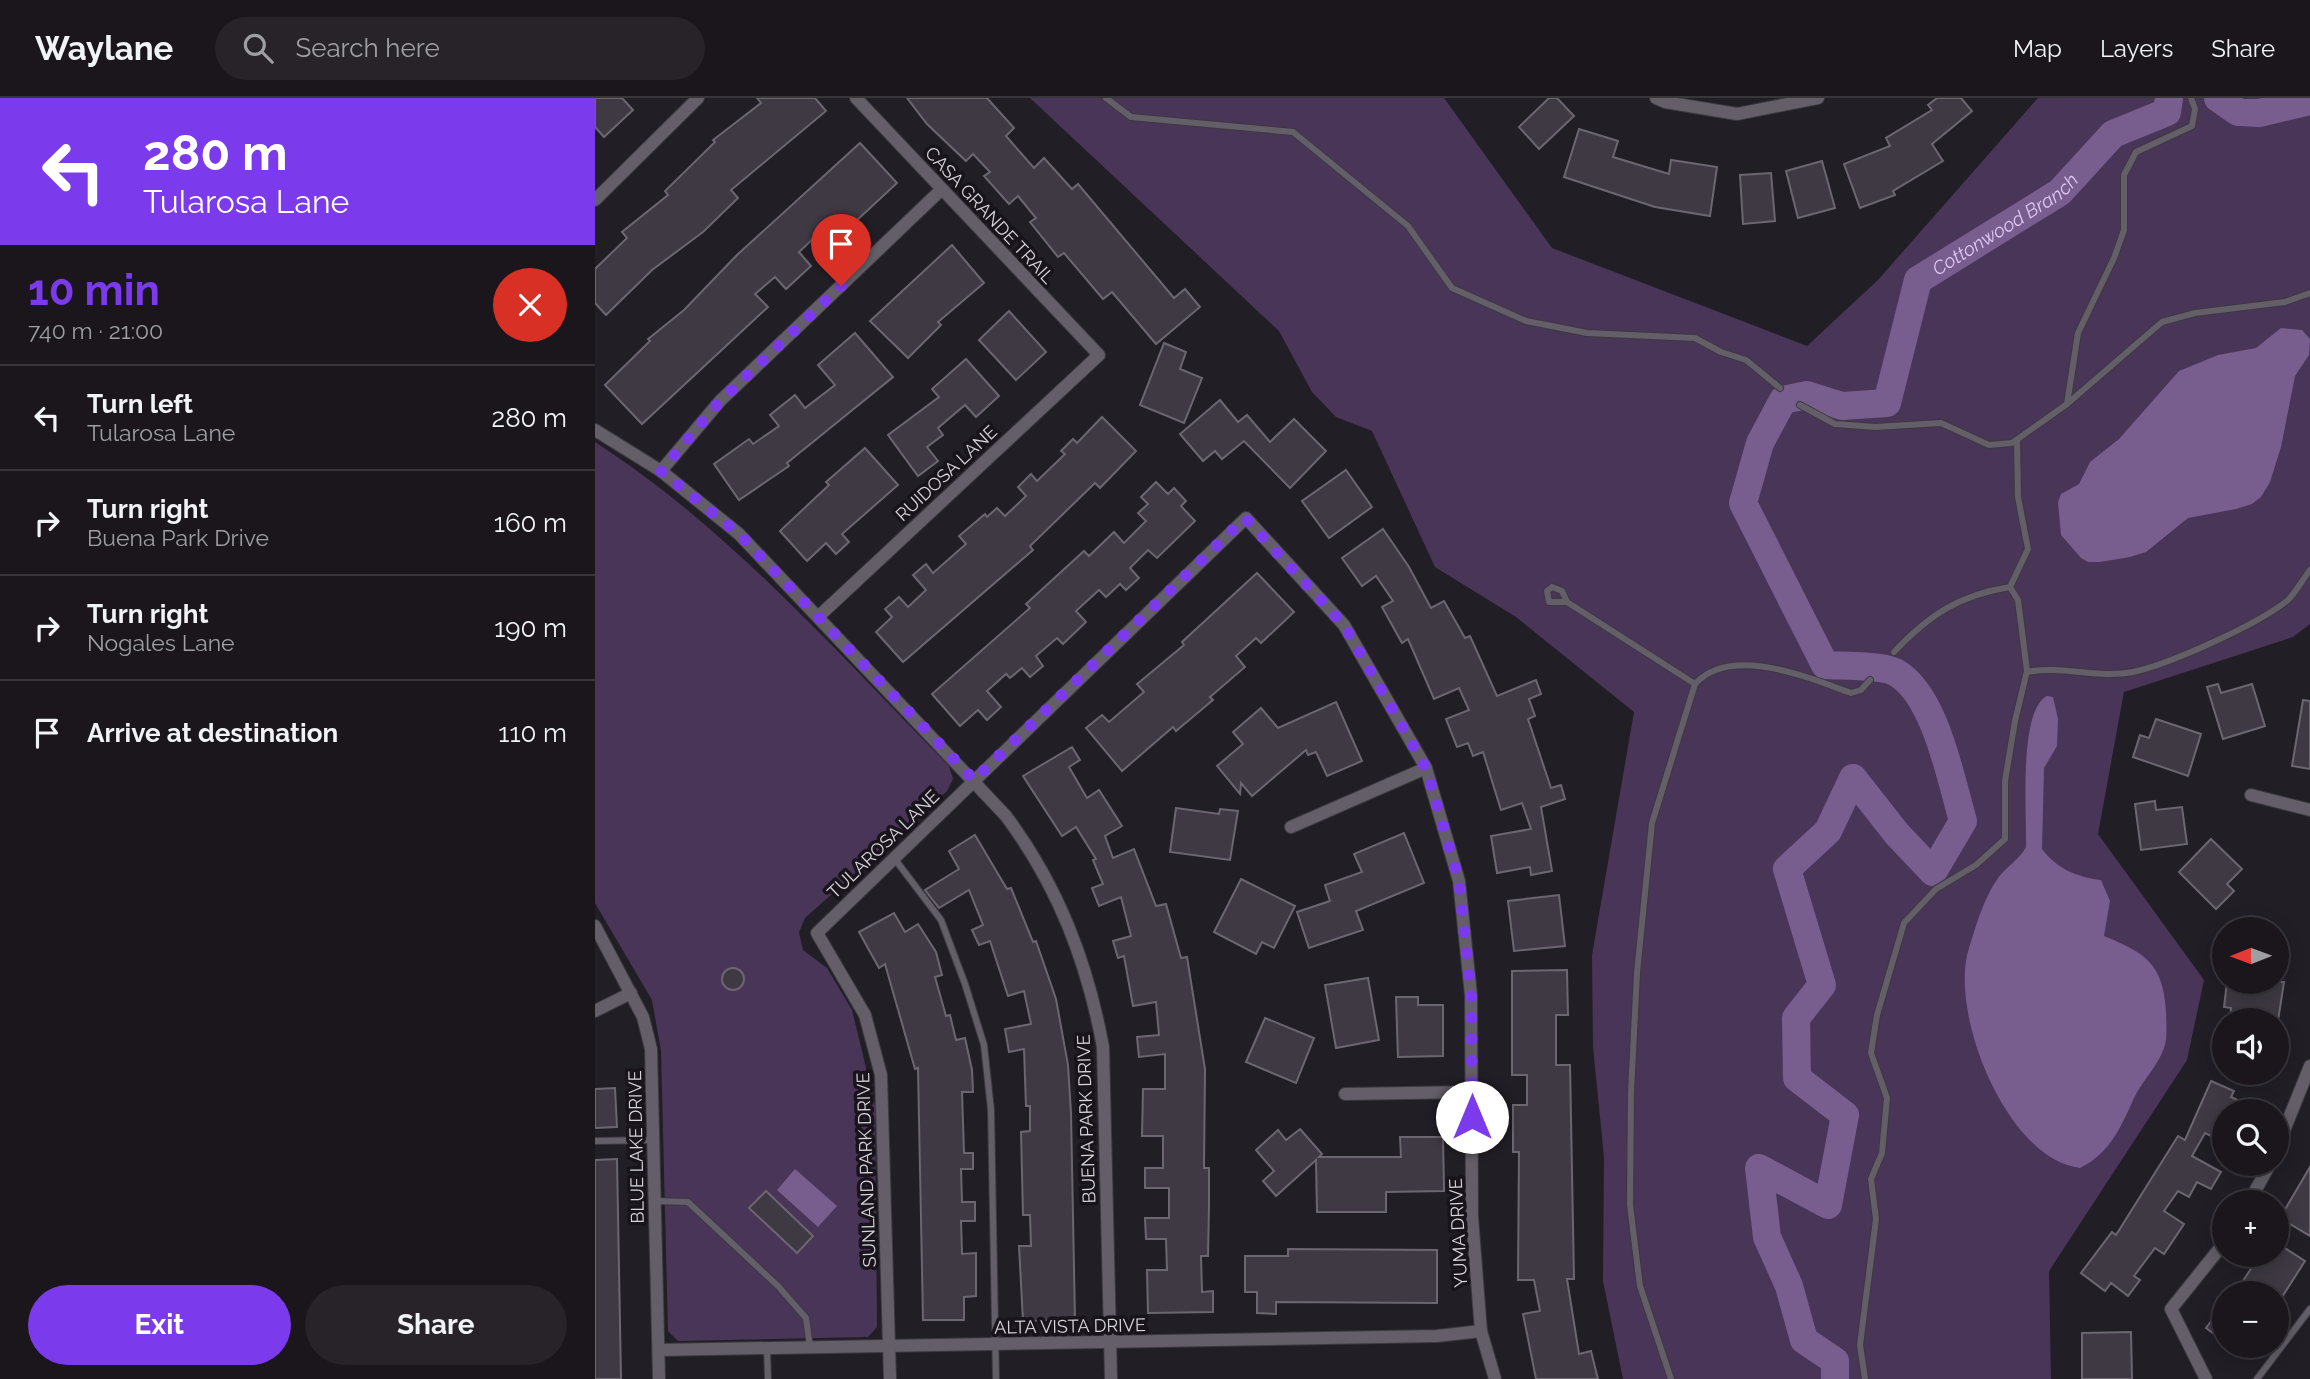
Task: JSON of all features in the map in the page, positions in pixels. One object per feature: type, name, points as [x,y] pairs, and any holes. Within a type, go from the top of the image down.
[{"type":"street","points":[[595,200],[698,98]]},
{"type":"street","name":"CASA GRANDE TRAIL","points":[[856,98],[1099,355]]},
{"type":"street","points":[[1656,98],[1665,102],[1737,114],[1818,98]]},
{"type":"street","points":[[661,471],[720,401],[942,189]]},
{"type":"street","name":"RUIDOSA LANE","points":[[818,617],[1099,355]]},
{"type":"street","name":"BUENA PARK DRIVE","points":[[595,430],[661,471],[739,534],[974,780],[1034,853],[1059,900],[1094,1001],[1103,1047],[1111,1379]]},
{"type":"street","name":"YUMA DRIVE","points":[[1245,518],[1344,625],[1426,768],[1459,881],[1471,995],[1472,1217],[1481,1331],[1495,1379]]},
{"type":"street","name":"TULAROSA LANE","points":[[817,933],[1245,518]]},
{"type":"street","points":[[1291,827],[1426,768]]},
{"type":"street","points":[[2251,795],[2310,810]]},
{"type":"street","name":"BLUE LAKE DRIVE","points":[[595,926],[643,1017],[651,1049],[659,1379]]},
{"type":"street","name":"SUNLAND PARK DRIVE","points":[[817,933],[865,1015],[881,1075],[890,1379]]},
{"type":"street","points":[[595,1012],[631,993]]},
{"type":"street","points":[[2289,1120],[2309,1073]]},
{"type":"street","points":[[1345,1094],[1471,1091]]},
{"type":"street","points":[[2206,1379],[2171,1309],[2212,1258]]},
{"type":"street","name":"ALTA VISTA DRIVE","points":[[659,1350],[1110,1344],[1437,1336],[1481,1331]]},
{"type":"lane","points":[[1107,98],[1131,117],[1293,132],[1408,226],[1452,288],[1526,321],[1587,333],[1695,338],[1721,352],[1746,359],[1780,388]]},
{"type":"lane","points":[[2067,404],[2078,333],[2114,258],[2124,230],[2124,175],[2136,152],[2192,126],[2195,109],[2191,98]]},
{"type":"lane","points":[[1800,405],[1835,424],[1875,427],[1941,423],[1989,445],[2017,440],[2067,404],[2162,322],[2195,313],[2285,302],[2310,293]]},
{"type":"lane","points":[[2010,587],[2028,549],[2018,497],[2017,440]]},
{"type":"lane","points":[[2027,672],[2039,669],[2089,674],[2133,672],[2226,637],[2288,600],[2310,570]]},
{"type":"lane","points":[[1895,652],[1944,608],[1987,591],[2010,587]]},
{"type":"lane","points":[[1865,1379],[1860,1345],[1876,1219],[1871,1179],[1882,1153],[1887,1098],[1871,1053],[1877,1015],[1904,923],[1936,889],[1976,866],[2005,839],[2005,781],[2027,672],[2018,600],[2010,587]]},
{"type":"lane","points":[[1567,602],[1695,684]]},
{"type":"lane","points":[[1671,1379],[1640,1286],[1630,1205],[1631,1092],[1637,973],[1652,823],[1695,684],[1702,676],[1737,666],[1771,667],[1851,693],[1861,690],[1870,680]]},
{"type":"lane","points":[[894,858],[941,920],[965,984],[983,1045],[991,1110],[996,1379]]},
{"type":"lane","points":[[595,1141],[654,1140]]},
{"type":"lane","points":[[655,1201],[688,1202],[778,1286],[806,1318],[810,1347]]},
{"type":"lane","points":[[2257,1379],[2310,1309]]},
{"type":"lane","points":[[767,1348],[768,1379]]},
{"type":"shaded area","points":[[1030,98],[1444,98],[1552,248],[1807,346],[1878,280],[2038,98],[2310,98],[2310,624],[2293,637],[2124,692],[2098,834],[2204,980],[2187,1060],[2049,1271],[2051,1379],[1623,1379],[1603,1281],[1604,1157],[1593,1047],[1592,955],[1634,712],[1516,617],[1435,567],[1372,431],[1336,417],[1312,392],[1279,331]]},
{"type":"shaded area","points":[[2281,328],[2302,330],[2310,339],[2309,355],[2295,376],[2281,447],[2270,482],[2261,497],[2252,504],[2236,509],[2188,518],[2146,552],[2100,562],[2088,562],[2081,558],[2061,535],[2058,502],[2061,494],[2079,484],[2090,462],[2119,439],[2179,371],[2218,355],[2256,348]]},
{"type":"shaded area","points":[[595,442],[692,513],[781,594],[949,766],[953,779],[947,791],[805,918],[799,932],[803,950],[827,968],[852,1010],[875,1105],[877,1327],[868,1337],[678,1341],[668,1331],[661,1051],[652,1000],[595,903]]},
{"type":"shaded area","points":[[2047,696],[2053,697],[2058,719],[2057,746],[2044,768],[2042,849],[2054,862],[2068,871],[2101,880],[2110,901],[2104,936],[2131,948],[2149,962],[2161,981],[2166,1011],[2166,1039],[2158,1061],[2137,1092],[2107,1147],[2080,1168],[2053,1159],[2029,1139],[2007,1112],[1989,1079],[1967,1008],[1965,976],[1969,948],[1981,912],[1998,878],[2026,847],[2025,789],[2028,742],[2038,705]]},
{"type":"shaded area","points":[[795,1169],[837,1206],[818,1227],[777,1190]]},
{"type":"building","points":[[595,98],[622,98],[633,110],[604,137],[595,127]]},
{"type":"building","points":[[757,98],[815,98],[826,111],[731,190],[738,198],[703,232],[652,270],[606,315],[595,303],[595,269],[627,238],[622,232],[668,195],[665,191],[715,142],[713,140],[761,103]]},
{"type":"building","points":[[907,98],[987,98],[1014,128],[1006,136],[1034,168],[1044,158],[1072,189],[1078,184],[1174,298],[1185,289],[1200,307],[1156,344],[1112,292],[1103,299],[1064,253],[1058,257],[1030,222],[1036,218],[1018,196],[1009,204],[984,176],[990,172],[973,154],[966,161],[927,124]]},
{"type":"building","points":[[1549,98],[1557,98],[1574,116],[1539,149],[1519,127]]},
{"type":"building","points":[[1937,98],[1961,98],[1972,111],[1932,144],[1943,161],[1893,191],[1895,195],[1860,208],[1844,164],[1890,146],[1886,138],[1932,110],[1928,105]]},
{"type":"building","points":[[1579,129],[1618,141],[1613,157],[1669,174],[1671,160],[1717,167],[1710,216],[1655,207],[1564,177]]},
{"type":"building","points":[[860,143],[897,183],[828,247],[817,235],[799,252],[811,266],[786,289],[775,277],[755,294],[768,307],[642,424],[605,385],[650,341],[648,339],[684,310],[737,255]]},
{"type":"building","points":[[1822,161],[1835,208],[1798,218],[1786,171]]},
{"type":"building","points":[[1771,173],[1775,221],[1743,224],[1740,175]]},
{"type":"building","points":[[952,245],[984,283],[938,322],[941,325],[908,358],[870,321]]},
{"type":"building","points":[[1009,311],[1046,352],[1016,380],[979,340]]},
{"type":"building","points":[[855,333],[893,377],[787,463],[789,466],[739,500],[714,464],[749,439],[753,444],[779,426],[770,415],[795,395],[805,408],[835,385],[818,365]]},
{"type":"building","points":[[1164,343],[1186,352],[1180,369],[1202,378],[1184,423],[1140,405]]},
{"type":"building","points":[[966,359],[999,396],[976,417],[965,405],[938,428],[943,435],[927,447],[938,461],[918,476],[888,435],[939,397],[932,389]]},
{"type":"building","points":[[1220,400],[1238,422],[1247,415],[1270,442],[1294,419],[1326,451],[1290,488],[1244,441],[1222,459],[1215,451],[1203,461],[1180,434]]},
{"type":"building","points":[[1102,417],[1136,451],[1100,488],[1095,483],[1030,546],[1033,550],[903,662],[876,632],[892,617],[885,609],[899,597],[908,607],[926,590],[913,575],[926,564],[933,573],[966,544],[959,536],[985,514],[987,517],[997,508],[1005,516],[1026,496],[1018,487],[1031,474],[1037,481],[1065,454],[1061,451],[1073,439],[1077,443]]},
{"type":"building","points":[[865,448],[898,485],[842,534],[849,542],[836,554],[826,543],[807,561],[780,531],[829,485],[826,482]]},
{"type":"building","points":[[1346,470],[1372,507],[1329,538],[1302,501]]},
{"type":"building","points":[[1156,482],[1168,494],[1174,488],[1186,501],[1181,506],[1195,521],[1157,558],[1148,550],[1130,568],[1139,578],[1126,590],[1120,584],[1106,597],[1099,590],[1076,611],[1086,622],[1063,644],[1057,638],[1036,656],[1043,666],[1030,677],[1022,668],[1010,678],[1006,674],[987,691],[1001,707],[987,720],[978,710],[960,726],[932,694],[1030,608],[1026,604],[1084,551],[1089,556],[1114,532],[1124,543],[1146,521],[1138,513],[1148,504],[1141,497]]},
{"type":"building","points":[[1383,529],[1409,567],[1431,608],[1444,601],[1465,638],[1470,636],[1497,696],[1536,680],[1541,694],[1529,699],[1535,716],[1528,719],[1551,788],[1561,785],[1565,799],[1541,807],[1552,871],[1531,875],[1530,867],[1497,873],[1491,836],[1531,829],[1522,803],[1501,810],[1483,752],[1473,756],[1468,743],[1457,747],[1446,719],[1469,710],[1459,688],[1434,699],[1408,639],[1402,643],[1382,607],[1393,601],[1376,576],[1362,586],[1342,558]]},
{"type":"building","points":[[1257,573],[1294,612],[1261,643],[1256,638],[1236,656],[1245,667],[1210,697],[1213,700],[1176,731],[1173,727],[1122,771],[1086,728],[1102,715],[1109,722],[1144,692],[1137,684],[1184,645],[1182,642]]},
{"type":"building","points":[[2218,684],[2221,693],[2252,684],[2265,726],[2223,739],[2207,687]]},
{"type":"building","points":[[2303,700],[2310,701],[2310,769],[2292,766]]},
{"type":"building","points":[[1336,702],[1362,761],[1327,776],[1316,752],[1308,755],[1306,750],[1252,796],[1241,783],[1240,794],[1217,766],[1243,744],[1233,732],[1261,708],[1278,728]]},
{"type":"building","points":[[2156,719],[2201,734],[2188,776],[2133,757],[2140,735],[2149,738]]},
{"type":"building","points":[[1072,747],[1080,760],[1069,767],[1087,798],[1099,790],[1122,826],[1105,836],[1113,858],[1134,849],[1156,906],[1166,904],[1181,958],[1187,957],[1205,1069],[1204,1168],[1209,1168],[1209,1205],[1208,1256],[1201,1256],[1202,1292],[1213,1291],[1213,1312],[1148,1313],[1147,1270],[1167,1270],[1166,1239],[1146,1239],[1145,1218],[1169,1218],[1169,1188],[1145,1188],[1145,1168],[1163,1168],[1163,1136],[1142,1136],[1143,1089],[1165,1089],[1165,1054],[1139,1057],[1137,1037],[1159,1035],[1156,1002],[1133,1006],[1124,956],[1118,958],[1113,941],[1131,936],[1121,897],[1099,906],[1092,888],[1103,884],[1093,860],[1096,859],[1076,827],[1062,836],[1023,776]]},
{"type":"building","points":[[2155,801],[2156,810],[2182,807],[2187,844],[2141,850],[2135,804]]},
{"type":"building","points":[[1176,808],[1219,814],[1220,809],[1238,811],[1230,860],[1170,852]]},
{"type":"building","points":[[1404,833],[1424,883],[1356,911],[1363,930],[1309,948],[1297,912],[1330,901],[1325,885],[1362,872],[1354,854]]},
{"type":"building","points":[[975,835],[1007,889],[1011,888],[1033,942],[1036,941],[1056,999],[1068,1065],[1071,1113],[1075,1320],[1023,1321],[1019,1246],[1031,1246],[1030,1215],[1023,1215],[1021,1132],[1030,1131],[1030,1106],[1026,1106],[1024,1049],[1009,1052],[1005,1029],[1031,1024],[1024,991],[1008,996],[990,941],[979,945],[972,930],[983,925],[969,890],[939,908],[925,890],[959,869],[949,851]]},
{"type":"building","points":[[2211,839],[2242,869],[2227,884],[2234,891],[2216,909],[2179,872]]},
{"type":"building","points":[[1241,879],[1295,906],[1274,948],[1262,942],[1256,954],[1214,932]]},
{"type":"building","points":[[1559,895],[1565,946],[1514,951],[1508,901]]},
{"type":"building","points":[[894,913],[905,932],[918,924],[936,952],[942,975],[935,977],[946,1016],[950,1015],[956,1040],[965,1038],[972,1070],[973,1092],[962,1092],[964,1153],[973,1153],[973,1169],[961,1169],[962,1202],[975,1202],[975,1221],[961,1221],[962,1254],[976,1253],[976,1296],[964,1297],[964,1320],[923,1320],[918,1068],[915,1069],[885,964],[879,968],[859,932]]},
{"type":"building","points":[[733,968],[741,971],[744,979],[741,987],[733,990],[725,987],[722,979],[725,971]]},
{"type":"building","points":[[1567,970],[1568,1015],[1556,1015],[1556,1065],[1570,1065],[1574,1279],[1567,1279],[1579,1354],[1591,1351],[1598,1379],[1536,1379],[1523,1314],[1540,1311],[1534,1280],[1518,1280],[1519,1152],[1513,1152],[1513,1105],[1527,1105],[1527,1075],[1512,1075],[1512,971]]},
{"type":"building","points":[[1368,978],[1379,1040],[1336,1048],[1325,985]]},
{"type":"building","points":[[2226,994],[2282,994],[2280,1008],[2224,1007]]},
{"type":"building","points":[[1396,997],[1418,997],[1418,1005],[1443,1005],[1443,1056],[1398,1057]]},
{"type":"building","points":[[1265,1018],[1314,1038],[1296,1083],[1246,1062]]},
{"type":"building","points":[[2211,1081],[2212,1085],[2220,1085],[2234,1091],[2231,1097],[2235,1099],[2212,1099],[2212,1136],[2205,1133],[2192,1156],[2212,1167],[2212,1176],[2219,1176],[2211,1189],[2197,1182],[2189,1197],[2178,1191],[2164,1211],[2184,1224],[2164,1254],[2155,1248],[2134,1276],[2140,1280],[2128,1296],[2111,1283],[2105,1291],[2081,1273],[2112,1232],[2116,1235],[2178,1136],[2185,1140]]},
{"type":"building","points":[[615,1088],[617,1127],[595,1128],[595,1089]]},
{"type":"building","points":[[1300,1129],[1322,1154],[1319,1157],[1401,1157],[1400,1137],[1443,1137],[1444,1191],[1386,1192],[1386,1212],[1317,1212],[1316,1160],[1276,1196],[1263,1181],[1274,1171],[1256,1150],[1278,1130],[1286,1140]]},
{"type":"building","points":[[617,1159],[621,1379],[595,1379],[595,1160]]},
{"type":"building","points":[[2310,1167],[2310,1236],[2289,1223],[2289,1203]]},
{"type":"building","points":[[766,1191],[813,1236],[797,1253],[749,1208]]},
{"type":"building","points":[[1288,1249],[1437,1250],[1437,1303],[1276,1302],[1276,1314],[1257,1313],[1257,1292],[1245,1292],[1245,1256],[1288,1256]]},
{"type":"building","points":[[2289,1251],[2305,1261],[2289,1286],[2289,1281],[2243,1281],[2252,1267],[2289,1267]]},
{"type":"building","points":[[2212,1320],[2212,1332],[2206,1328]]},
{"type":"building","points":[[2131,1332],[2132,1379],[2082,1379],[2082,1333]]},
{"type":"waterway","name":"Cottonwood Branch","points":[[1835,1379],[1835,1361],[1804,1340],[1789,1286],[1767,1237],[1759,1168],[1828,1205],[1845,1115],[1797,1078],[1796,1018],[1822,985],[1787,869],[1828,831],[1853,778],[1897,834],[1933,872],[1963,821],[1947,761],[1921,698],[1909,683],[1895,672],[1872,667],[1825,665],[1743,503],[1760,443],[1783,400],[1807,395],[1842,406],[1887,403],[1918,280],[2060,192],[2113,134],[2167,112],[2169,98]]},
{"type":"waterway","name":"Cottonwood Branch","points":[[2218,98],[2238,112],[2259,113],[2310,101]]},
{"type":"route","points":[[841,286],[720,401],[661,471],[739,534],[974,780],[1245,518],[1344,625],[1426,768],[1459,881],[1471,995],[1472,1117]]}]
